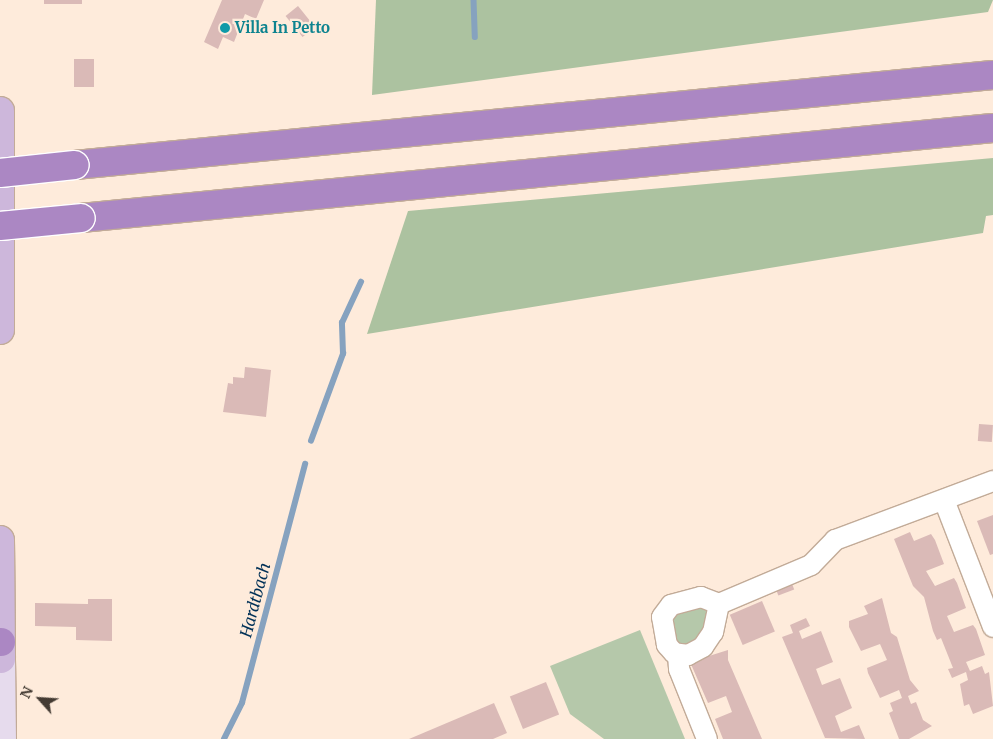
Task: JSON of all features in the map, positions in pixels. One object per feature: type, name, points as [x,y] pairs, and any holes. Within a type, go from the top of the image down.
[{"type":"highway","points":[[0,174],[75,165],[993,75]]},
{"type":"highway","points":[[0,214],[81,218],[993,128]]},
{"type":"main road","points":[[0,111],[0,330]]},
{"type":"main road","points":[[0,540],[2,739]]},
{"type":"street","points":[[719,604],[713,632],[703,648],[688,655],[678,654],[667,645],[662,631],[662,617],[672,605],[701,597],[719,604],[811,565],[835,540],[993,480]]},
{"type":"street","points":[[944,500],[993,627]]},
{"type":"street","points":[[678,654],[679,669],[707,739]]},
{"type":"green space","points":[[376,0],[993,0],[988,12],[372,95]]},
{"type":"green space","points":[[993,158],[993,215],[986,216],[983,233],[367,334],[408,211]]},
{"type":"green space","points":[[704,603],[711,613],[695,645],[677,648],[670,618]]},
{"type":"green space","points":[[640,630],[685,739],[604,739],[570,714],[550,666]]},
{"type":"building","points":[[44,0],[82,0],[82,4],[44,4]]},
{"type":"building","name":"Villa In Petto","points":[[222,0],[264,0],[256,19],[245,14],[234,42],[223,37],[218,49],[204,42]]},
{"type":"building","points":[[298,6],[315,27],[303,37],[286,16]]},
{"type":"building","points":[[74,59],[94,59],[94,87],[74,87]]},
{"type":"building","points":[[245,367],[271,370],[266,417],[223,412],[228,383],[233,384],[233,377],[244,378]]},
{"type":"building","points":[[979,424],[993,425],[992,442],[978,441]]},
{"type":"building","points":[[993,515],[993,554],[990,555],[977,521]]},
{"type":"building","points":[[910,532],[914,541],[931,534],[935,540],[944,564],[926,571],[935,586],[954,578],[957,583],[966,608],[947,616],[954,632],[973,625],[976,629],[985,655],[966,662],[970,671],[982,666],[985,674],[989,672],[993,706],[973,714],[969,704],[964,706],[960,684],[968,680],[966,672],[952,678],[948,669],[953,668],[941,638],[937,640],[933,631],[924,597],[913,586],[894,539]]},
{"type":"building","points":[[791,581],[794,589],[778,595],[775,587]]},
{"type":"building","points":[[882,598],[891,633],[897,637],[910,680],[919,691],[908,696],[911,704],[916,702],[923,720],[932,726],[909,739],[899,739],[889,713],[893,711],[890,703],[902,698],[899,690],[880,698],[868,673],[867,668],[887,660],[880,644],[861,651],[849,627],[849,621],[868,614],[864,606]]},
{"type":"building","points":[[88,599],[112,599],[112,641],[76,640],[76,627],[35,626],[35,603],[88,604]]},
{"type":"building","points":[[762,601],[775,631],[743,645],[730,615]]},
{"type":"building","points":[[806,618],[810,626],[799,631],[802,639],[821,631],[833,662],[816,669],[822,685],[840,678],[852,708],[835,716],[841,732],[859,725],[865,739],[825,738],[782,637],[793,633],[790,625]]},
{"type":"building","points":[[728,650],[728,660],[762,739],[723,739],[715,719],[732,712],[726,696],[708,703],[690,662]]},
{"type":"building","points":[[546,682],[559,714],[523,729],[510,697]]},
{"type":"building","points":[[494,703],[507,733],[493,739],[409,739]]},
{"type":"waterway","name":"Hardtbach","points":[[474,0],[475,37]]},
{"type":"waterway","name":"Hardtbach","points":[[311,441],[343,354],[342,323],[361,282]]},
{"type":"waterway","name":"Hardtbach","points":[[224,739],[242,703],[305,464]]},
{"type":"place","name":"Villa In Petto","points":[[225,28]]}]
